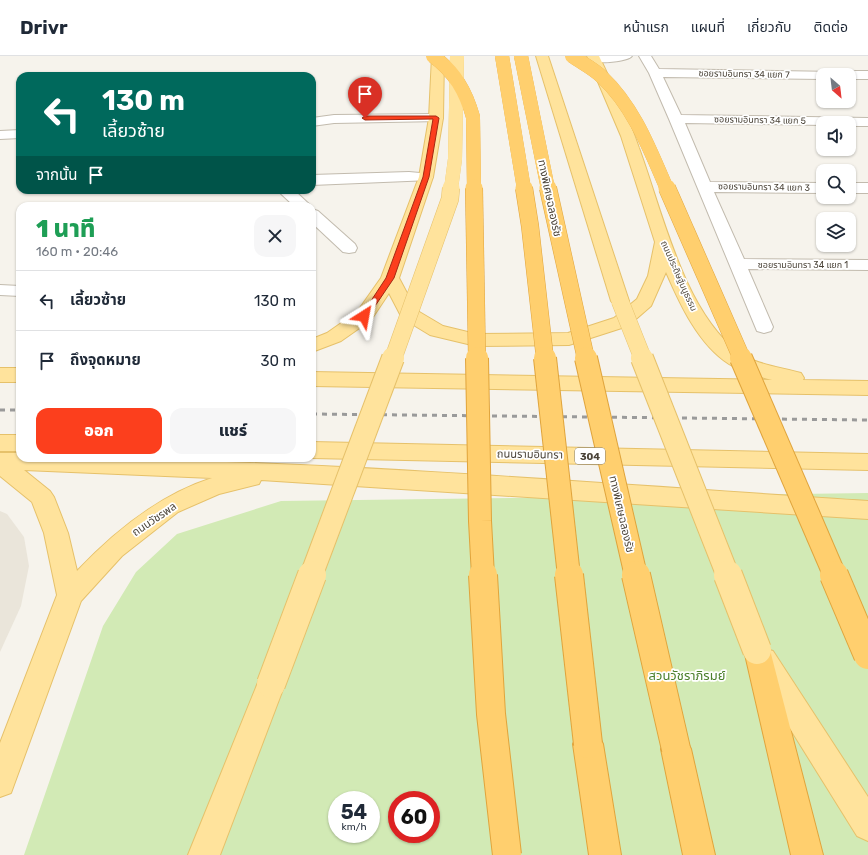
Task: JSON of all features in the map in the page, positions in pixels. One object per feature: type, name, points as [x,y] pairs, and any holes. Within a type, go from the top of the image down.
[{"type":"highway","points":[[433,56],[458,78],[468,97],[473,117],[480,521],[491,714],[507,855]]},
{"type":"highway","name":"ทางพิเศษฉลองรัช","points":[[502,56],[530,226],[588,744],[605,855]]},
{"type":"highway","name":"ทางพิเศษฉลองรัช","points":[[521,56],[558,235],[699,855]]},
{"type":"highway","points":[[572,56],[602,77],[623,101],[648,145],[760,400],[868,655]]},
{"type":"highway","points":[[757,650],[807,855]]},
{"type":"main road","points":[[316,344],[334,337],[364,316],[390,278],[426,177],[436,118],[438,56]]},
{"type":"main road","points":[[204,855],[271,684],[436,242],[450,199],[454,159],[457,56]]},
{"type":"main road","points":[[542,56],[620,301],[757,650],[868,825]]},
{"type":"main road","name":"ถนนประดิษฐ์มนูธรรม","points":[[594,58],[631,147],[663,242],[690,304],[702,325],[718,344],[732,357],[768,372],[808,381],[867,388]]},
{"type":"main road","points":[[390,278],[409,314],[437,331],[476,340],[570,340],[621,322],[645,302],[656,276],[663,242]]},
{"type":"main road","points":[[0,375],[16,375]]},
{"type":"main road","points":[[316,379],[867,388]]},
{"type":"main road","points":[[0,443],[16,443]]},
{"type":"main road","name":"ถนนรามอินทรา","points":[[316,450],[868,462]]},
{"type":"main road","points":[[0,461],[16,462]]},
{"type":"main road","points":[[26,462],[281,472],[868,510]]},
{"type":"main road","points":[[0,464],[42,497],[56,533],[70,595]]},
{"type":"main road","name":"ถนนวัชรพล","points":[[0,782],[70,595],[113,548],[170,506],[214,486],[281,472]]},
{"type":"street","points":[[594,58],[626,56]]},
{"type":"street","points":[[645,56],[655,73],[676,119],[764,327]]},
{"type":"street","name":"ซอยรามอินทรา 34 แยก 7","points":[[655,73],[816,75]]},
{"type":"street","points":[[856,75],[868,75]]},
{"type":"street","points":[[316,121],[334,119],[436,118]]},
{"type":"street","name":"ซอยรามอินทรา 34 แยก 5","points":[[676,119],[868,122]]},
{"type":"street","points":[[0,135],[16,134]]},
{"type":"street","points":[[316,180],[409,176],[426,177]]},
{"type":"street","name":"ซอยรามอินทรา 34 แยก 3","points":[[704,187],[816,188]]},
{"type":"street","points":[[856,188],[868,188]]},
{"type":"street","points":[[290,194],[299,202]]},
{"type":"street","points":[[316,218],[349,248]]},
{"type":"street","name":"ซอยรามอินทรา 34 แยก 1","points":[[737,264],[868,265]]},
{"type":"street","points":[[0,290],[16,291]]},
{"type":"shaded area","points":[[0,511],[7,514],[24,537],[29,566],[21,606],[0,652]]},
{"type":"green space","name":"สวนวัชราภิรมย์","points":[[868,493],[868,855],[24,855],[103,626],[136,572],[177,534],[281,501]]},
{"type":"railway","points":[[0,410],[16,410]]},
{"type":"railway","points":[[316,414],[868,420]]},
{"type":"route","points":[[364,316],[390,278],[426,177],[433,146],[436,118],[365,118]]}]
